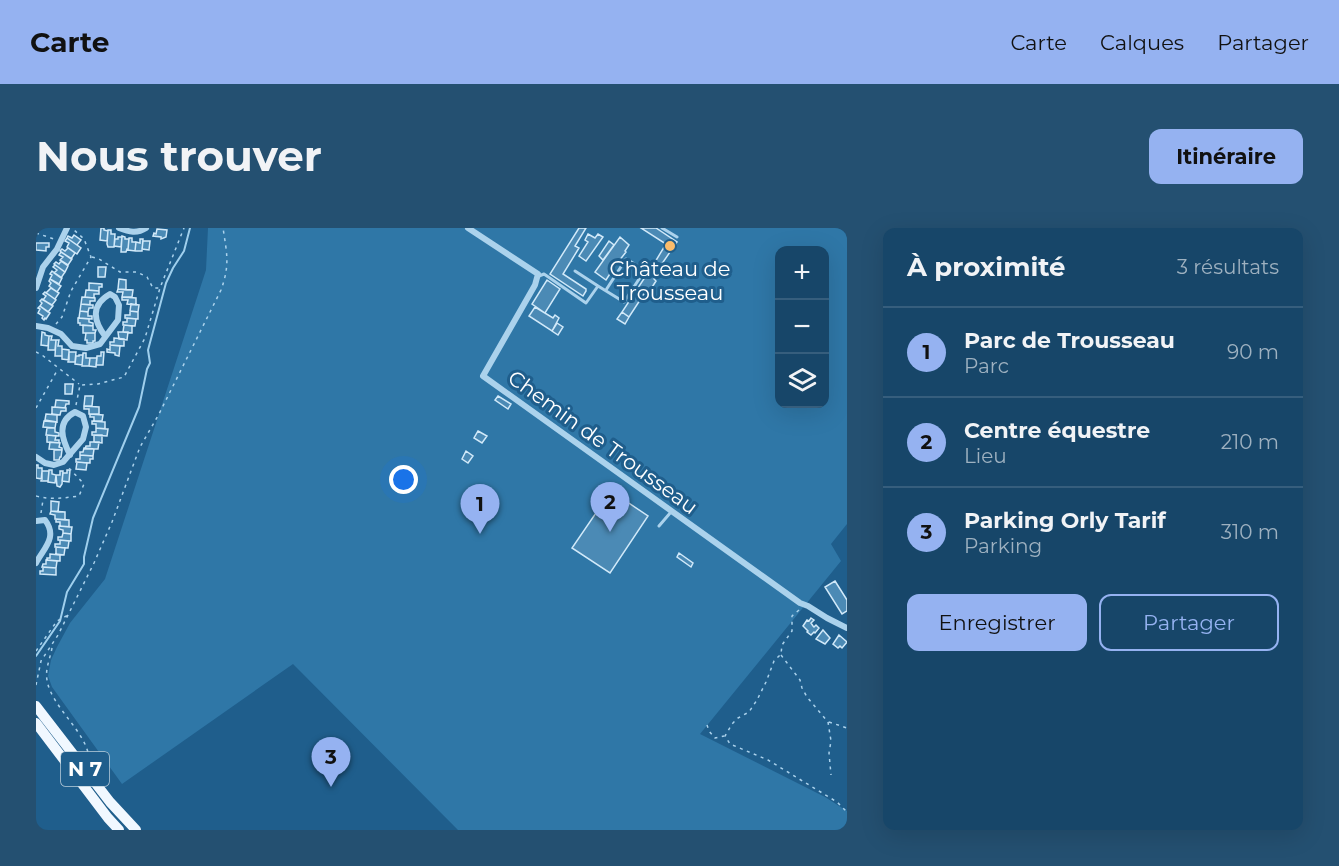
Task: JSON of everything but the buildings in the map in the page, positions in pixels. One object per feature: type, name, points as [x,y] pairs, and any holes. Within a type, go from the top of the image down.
[{"type":"main road","name":"N 7","points":[[36,706],[110,802],[136,830]]},
{"type":"main road","name":"N 7","points":[[36,723],[119,830]]},
{"type":"main road","points":[[108,818],[112,830]]},
{"type":"street","points":[[36,288],[43,267],[69,228]]},
{"type":"street","points":[[119,228],[127,232],[140,232],[146,228]]},
{"type":"street","points":[[468,228],[538,274],[537,276]]},
{"type":"street","name":"Chemin de Trousseau","points":[[537,276],[535,285],[483,376],[800,603],[847,628]]},
{"type":"street","points":[[36,326],[61,334],[72,346],[86,348],[100,344],[118,320],[119,305],[115,297],[110,294],[101,299],[95,313],[98,326],[105,336]]},
{"type":"street","points":[[36,457],[45,463],[54,465],[63,462],[70,455],[83,439],[86,427],[83,416],[75,412],[68,416],[63,426],[62,439],[70,455]]},
{"type":"street","points":[[36,560],[47,547],[50,538],[49,525],[45,520],[38,520]]},
{"type":"lane","points":[[662,228],[677,237]]},
{"type":"lane","points":[[575,271],[624,302],[645,270],[626,259],[606,290]]},
{"type":"lane","points":[[537,276],[544,274],[586,303],[598,286]]},
{"type":"lane","points":[[659,526],[671,512]]},
{"type":"path","points":[[41,228],[37,233],[60,241]]},
{"type":"path","points":[[69,228],[84,239],[91,257]]},
{"type":"path","points":[[36,352],[80,385],[98,384],[124,377],[145,338],[160,288],[184,228]]},
{"type":"path","points":[[36,685],[41,661],[52,647],[94,563],[112,522],[135,457],[221,290],[228,264],[223,228]]},
{"type":"path","points":[[91,257],[99,259],[120,272],[137,272],[147,277],[153,288],[160,288]]},
{"type":"path","points":[[51,329],[62,317],[71,291],[91,257]]},
{"type":"path","points":[[36,408],[59,368]]},
{"type":"path","points":[[75,412],[80,385]]},
{"type":"path","points":[[36,496],[59,499],[79,496],[84,484],[63,462]]},
{"type":"path","points":[[38,520],[43,498]]},
{"type":"path","points":[[707,725],[716,738],[725,736],[738,718],[749,712],[757,700],[774,661],[781,654],[782,645],[792,630],[792,616],[796,611],[808,606]]},
{"type":"path","points":[[36,651],[57,621],[69,615]]},
{"type":"path","points":[[52,647],[46,669],[47,683],[58,704],[87,747],[89,764],[86,770]]},
{"type":"path","points":[[781,654],[800,681],[807,697],[828,722],[831,741],[829,753],[831,775]]},
{"type":"path","points":[[828,722],[847,728]]},
{"type":"path","points":[[725,736],[730,744],[768,760],[837,802],[847,812]]},
{"type":"shaded area","points":[[208,228],[847,228],[847,524],[831,544],[841,561],[700,734],[825,797],[847,811],[847,830],[458,830],[293,664],[122,784],[52,687],[48,676],[51,660],[70,623],[105,579],[206,270]]},
{"type":"waterway","points":[[36,656],[60,621],[67,592],[84,564],[93,518],[139,407],[150,363],[148,350],[166,283],[184,251],[190,228]]},
{"type":"place","name":"Château de Trousseau","points":[[670,246]]},
{"type":"place","name":"Centre équestre","points":[[610,532]]},
{"type":"place","name":"Parc de Trousseau","points":[[480,534]]},
{"type":"place","name":"Parking Orly Tarif","points":[[331,787]]}]
